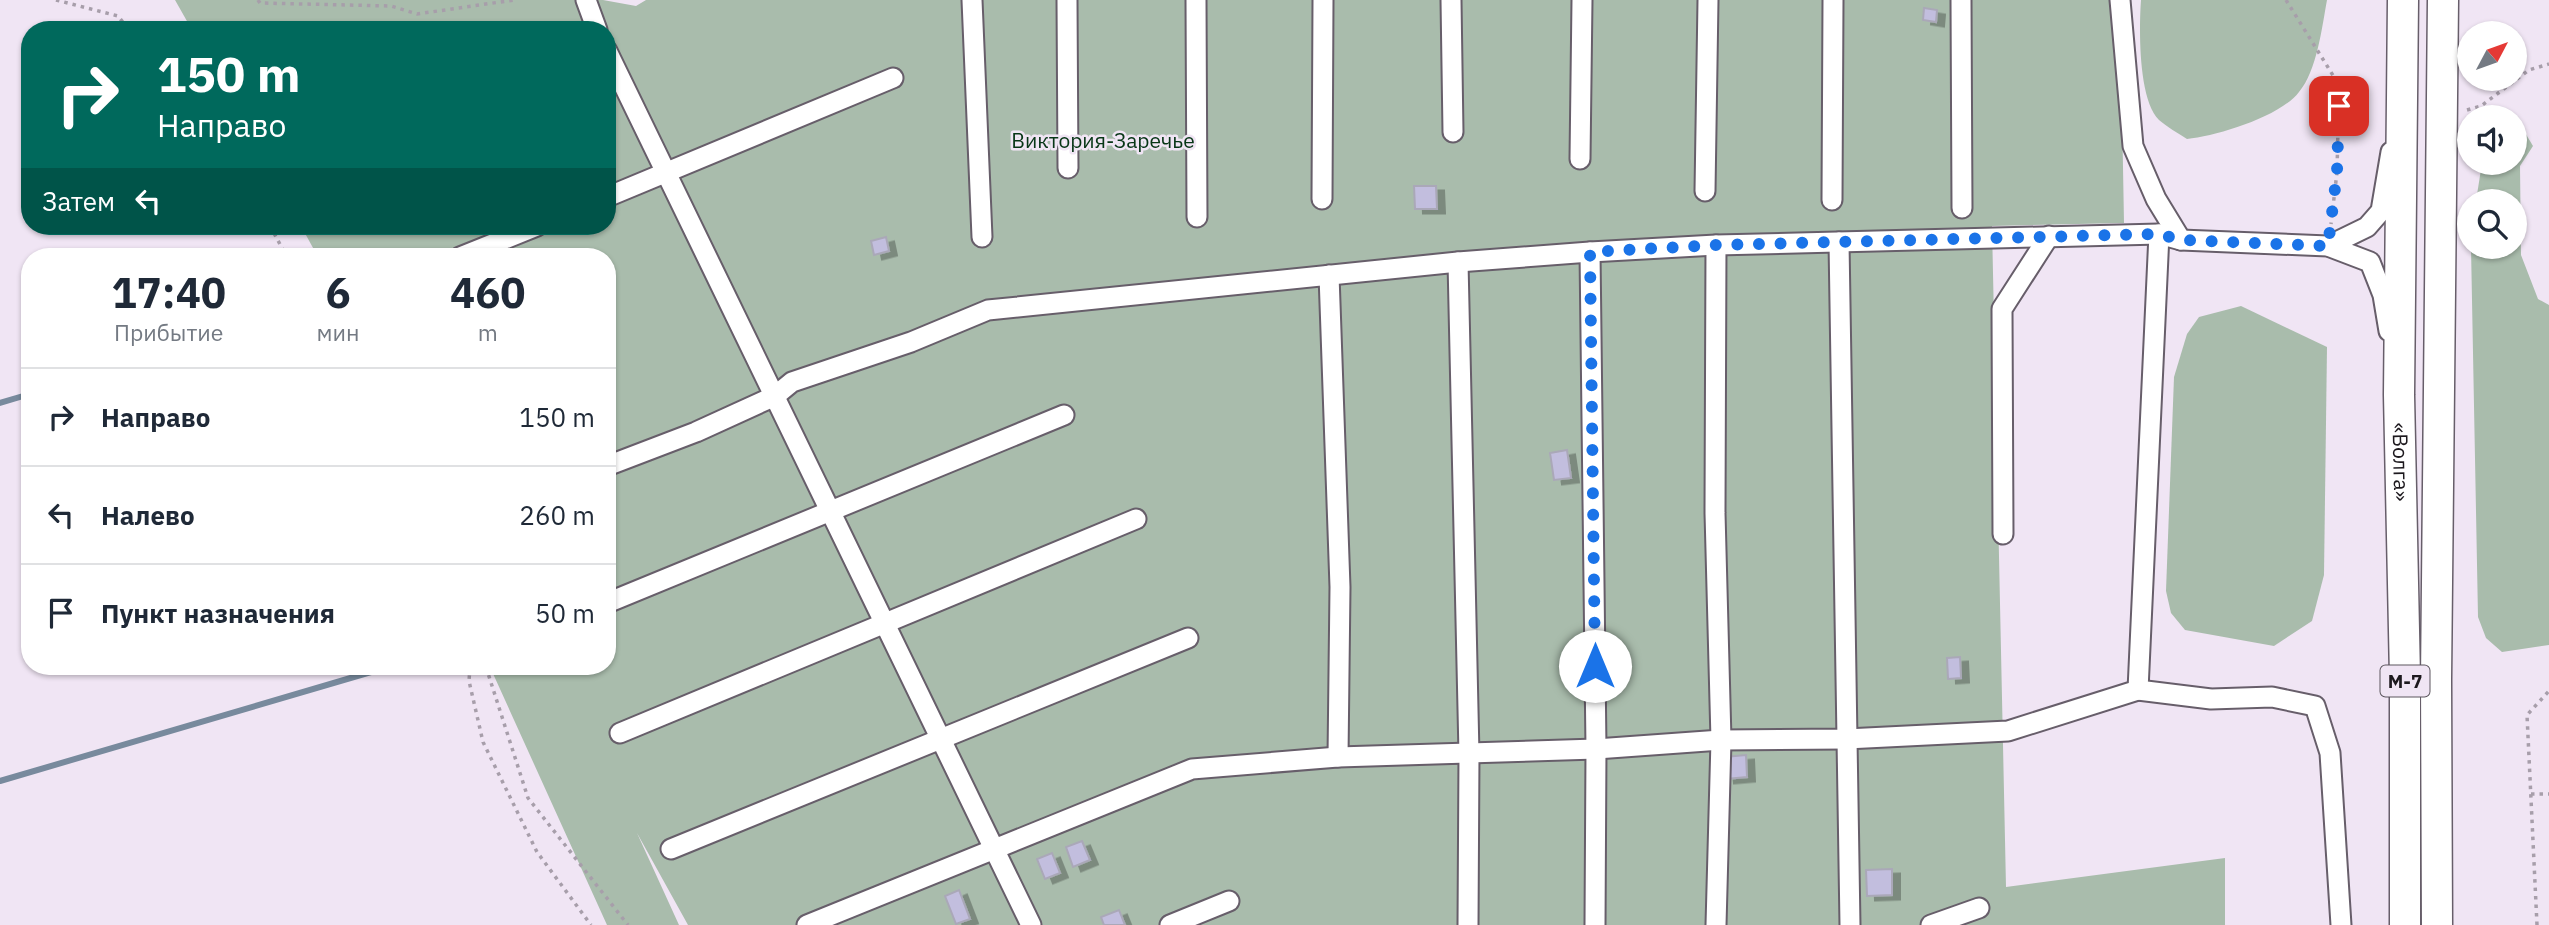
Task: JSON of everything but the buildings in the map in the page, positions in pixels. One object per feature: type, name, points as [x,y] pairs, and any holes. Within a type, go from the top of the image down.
[{"type":"highway","name":"«Волга»","points":[[2403,0],[2399,395],[2405,677],[2404,925]]},
{"type":"highway","name":"«Волга»","points":[[2437,925],[2436,680],[2443,0]]},
{"type":"street","points":[[586,0],[594,21]]},
{"type":"street","points":[[972,0],[982,237]]},
{"type":"street","points":[[1067,0],[1068,169]]},
{"type":"street","points":[[1196,0],[1197,217]]},
{"type":"street","points":[[1322,199],[1323,0]]},
{"type":"street","points":[[1451,0],[1453,132]]},
{"type":"street","points":[[1580,159],[1582,0]]},
{"type":"street","points":[[1705,191],[1708,0]]},
{"type":"street","points":[[1832,200],[1833,0]]},
{"type":"street","points":[[1961,0],[1962,208]]},
{"type":"street","points":[[2120,0],[2133,146],[2156,199],[2181,240]]},
{"type":"street","points":[[616,69],[1031,925]]},
{"type":"street","points":[[616,194],[893,78]]},
{"type":"street","points":[[2328,246],[2367,227],[2381,211],[2402,98]]},
{"type":"street","points":[[2138,690],[2158,234]]},
{"type":"street","points":[[616,463],[696,432],[775,396],[792,382],[911,342],[988,310],[1458,262],[1716,245],[2158,234],[2181,240],[2328,246],[2370,262],[2384,295],[2399,395]]},
{"type":"street","points":[[482,248],[515,235]]},
{"type":"street","points":[[2003,534],[2002,309],[2049,236]]},
{"type":"street","points":[[1839,242],[1850,925]]},
{"type":"street","points":[[1716,245],[1715,513],[1721,740],[1716,925]]},
{"type":"street","points":[[1590,252],[1596,749],[1594,925]]},
{"type":"street","points":[[1458,262],[1469,754],[1468,925]]},
{"type":"street","points":[[1329,275],[1340,587],[1338,757]]},
{"type":"street","points":[[616,599],[1065,415]]},
{"type":"street","points":[[620,733],[1136,520]]},
{"type":"street","points":[[671,849],[1188,638]]},
{"type":"street","points":[[807,925],[1192,769],[1338,757],[1596,749],[1721,740],[1846,739],[2008,730],[2138,690],[2211,699],[2272,697],[2315,706],[2330,753],[2341,925]]},
{"type":"street","points":[[1170,925],[1229,901]]},
{"type":"street","points":[[1931,925],[1979,908]]},
{"type":"path","points":[[56,0],[118,16],[122,21]]},
{"type":"path","points":[[258,0],[260,4],[391,6],[417,14],[514,0]]},
{"type":"path","points":[[2286,0],[2339,85],[2337,172],[2328,246]]},
{"type":"path","points":[[2482,105],[2529,70],[2549,64]]},
{"type":"path","points":[[469,675],[483,742],[537,852],[591,925]]},
{"type":"path","points":[[489,675],[528,798],[628,925]]},
{"type":"path","points":[[2536,925],[2527,715],[2549,691]]},
{"type":"path","points":[[2531,794],[2549,794]]},
{"type":"green space","name":"Виктория-Заречье","points":[[175,0],[603,0],[636,6],[646,0],[2120,0],[2124,223],[1992,226],[2006,887],[2225,858],[2225,925],[688,925],[637,833],[679,925],[607,925],[494,675],[616,675],[616,248],[313,248],[306,235],[616,235],[616,21],[187,21]]},
{"type":"green space","points":[[2141,0],[2327,0],[2318,48],[2310,73],[2290,101],[2247,124],[2187,139],[2159,120],[2147,96],[2141,63]]},
{"type":"green space","points":[[2527,136],[2533,146],[2527,155]]},
{"type":"green space","points":[[2480,175],[2520,175],[2520,189],[2478,189]]},
{"type":"green space","points":[[2471,259],[2523,259],[2538,299],[2549,305],[2549,645],[2502,652],[2486,638],[2478,617]]},
{"type":"green space","points":[[2241,306],[2327,347],[2324,575],[2312,621],[2274,646],[2185,630],[2171,613],[2166,591],[2174,377],[2187,334],[2199,317]]},
{"type":"waterway","points":[[0,403],[21,397]]},
{"type":"waterway","points":[[0,781],[361,675]]},
{"type":"route","points":[[1595,666],[1590,252],[1716,245],[2158,234],[2181,240],[2328,246],[2337,172],[2339,106]]}]
